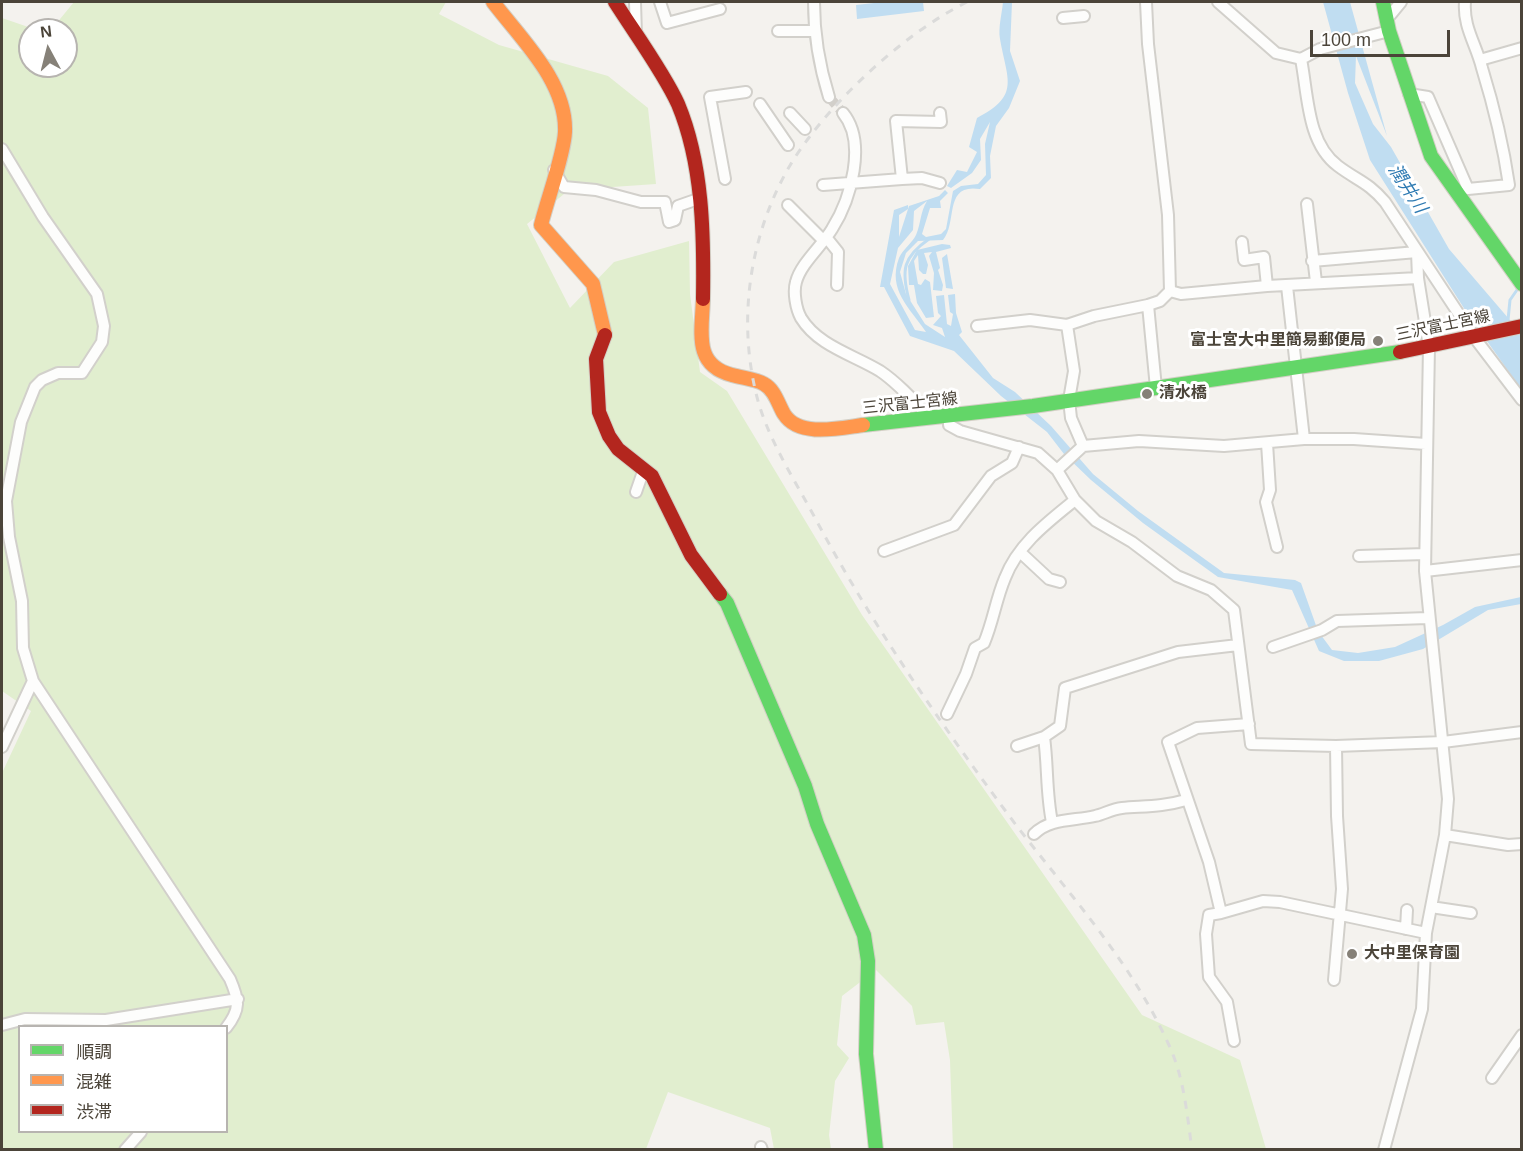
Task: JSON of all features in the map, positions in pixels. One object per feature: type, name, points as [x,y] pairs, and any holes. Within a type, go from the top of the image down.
[{"type":"street","points":[[493,2],[547,73],[562,107],[565,133],[541,225],[593,284],[604,333],[602,348],[596,359],[599,412],[618,448],[652,476],[691,555],[727,603],[805,786],[811,814],[865,936],[866,1054],[876,1149]]},
{"type":"street","name":"三沢富士宮線","points":[[615,2],[677,102],[684,118],[694,158],[704,252],[702,343],[706,360],[716,371],[763,383],[769,388],[783,416],[794,425],[804,429],[823,430],[1033,406],[1429,347],[1521,326]]},
{"type":"street","points":[[635,2],[636,38]]},
{"type":"street","points":[[660,2],[667,22],[720,9]]},
{"type":"street","points":[[814,2],[814,31],[820,69],[830,97]]},
{"type":"street","points":[[977,326],[1030,320],[1067,325],[1094,315],[1148,305],[1160,301],[1170,291],[1168,215],[1148,44],[1146,2]]},
{"type":"street","points":[[1218,2],[1276,53],[1301,59],[1320,49],[1385,28],[1401,2]]},
{"type":"street","points":[[1383,2],[1385,28],[1431,156],[1519,281]]},
{"type":"street","points":[[1409,94],[1428,97],[1468,189],[1509,185],[1502,134],[1480,60],[1471,41],[1464,17],[1465,2]]},
{"type":"street","points":[[1063,18],[1084,16]]},
{"type":"street","points":[[778,31],[814,31]]},
{"type":"street","points":[[1480,60],[1521,48]]},
{"type":"street","points":[[1301,59],[1317,142],[1336,165],[1371,185],[1396,217],[1417,252],[1521,400]]},
{"type":"street","points":[[725,179],[710,97],[746,92]]},
{"type":"street","points":[[760,104],[788,145]]},
{"type":"street","points":[[790,113],[805,129]]},
{"type":"street","points":[[843,113],[850,122],[857,146],[851,182],[834,227],[796,282],[795,299],[800,316],[825,341],[853,359],[882,373],[930,418]]},
{"type":"street","points":[[902,179],[896,121],[941,122],[940,113]]},
{"type":"street","points":[[2,149],[43,217],[97,294],[104,326],[102,342],[82,373],[58,373],[42,380],[35,387],[21,422],[6,501],[9,537],[22,601],[23,648],[33,681],[230,980],[238,999],[235,1017],[228,1026]]},
{"type":"street","points":[[554,170],[564,187],[596,190],[641,202],[665,202],[669,222],[675,219],[678,206],[698,199]]},
{"type":"street","points":[[823,185],[922,178],[940,183]]},
{"type":"street","points":[[1459,197],[1464,180]]},
{"type":"street","points":[[1307,204],[1316,282]]},
{"type":"street","points":[[788,205],[838,252],[837,285]]},
{"type":"street","points":[[1242,242],[1244,260],[1264,257],[1267,286]]},
{"type":"street","points":[[1312,261],[1417,252]]},
{"type":"street","points":[[1384,1149],[1422,1009],[1426,933],[1445,835],[1448,799],[1431,649],[1425,571],[1429,347],[1418,278],[1417,252]]},
{"type":"street","points":[[1170,291],[1181,294],[1316,282],[1418,278]]},
{"type":"street","points":[[1287,286],[1304,439]]},
{"type":"street","points":[[1148,305],[1156,388]]},
{"type":"street","points":[[1067,325],[1074,371],[1069,400],[1079,449]]},
{"type":"street","points":[[949,416],[949,424],[960,431],[1038,453],[1061,466],[1075,500],[1096,521],[1132,542],[1177,576],[1211,590],[1226,600],[1234,610],[1251,744],[1336,746],[1443,741],[1521,732]]},
{"type":"street","points":[[1061,466],[1079,449],[1139,441],[1224,446],[1304,439],[1380,439],[1426,444]]},
{"type":"street","points":[[1267,443],[1270,490],[1266,502],[1277,547]]},
{"type":"street","points":[[884,551],[954,525],[992,476],[1012,463],[1019,447]]},
{"type":"street","points":[[636,492],[644,469]]},
{"type":"street","points":[[947,714],[975,648],[984,644],[1005,575],[1038,530],[1075,500]]},
{"type":"street","points":[[1020,552],[1049,579],[1060,582]]},
{"type":"street","points":[[1359,556],[1425,554]]},
{"type":"street","points":[[1425,571],[1521,560]]},
{"type":"street","points":[[1273,647],[1322,630],[1337,621],[1429,622]]},
{"type":"street","points":[[1017,746],[1044,737],[1060,726],[1065,688],[1178,652],[1238,645]]},
{"type":"street","points":[[2,747],[33,681]]},
{"type":"street","points":[[1221,913],[1209,862],[1168,742],[1197,728],[1249,724]]},
{"type":"street","points":[[1044,737],[1048,762],[1045,773],[1052,822]]},
{"type":"street","points":[[1334,980],[1342,889],[1336,816],[1336,746]]},
{"type":"street","points":[[1034,834],[1041,826],[1052,822],[1097,816],[1119,808],[1160,807],[1186,800]]},
{"type":"street","points":[[1445,835],[1508,845],[1521,844]]},
{"type":"street","points":[[1234,1041],[1227,1002],[1209,977],[1206,934],[1209,915],[1263,901],[1280,902],[1426,933]]},
{"type":"street","points":[[1431,907],[1471,913]]},
{"type":"street","points":[[1406,929],[1407,910]]},
{"type":"street","points":[[2,1025],[25,1019],[106,1020],[238,999]]},
{"type":"street","points":[[1492,1078],[1521,1035]]},
{"type":"street","points":[[125,1149],[139,1133]]},
{"type":"green space","points":[[74,2],[446,2],[439,14],[499,45],[608,76],[648,108],[656,184],[569,190],[527,224],[570,308],[614,262],[689,241],[690,294],[700,372],[727,391],[862,615],[1142,1015],[1240,1060],[1266,1149],[953,1149],[950,1060],[944,1022],[916,1025],[912,1006],[876,970],[842,996],[837,1045],[849,1058],[835,1081],[829,1135],[831,1149],[774,1149],[770,1128],[668,1092],[646,1149],[2,1150],[2,773],[31,711],[2,691],[2,18],[18,23],[18,78],[78,78],[78,18],[61,18]]},
{"type":"water","points":[[923,2],[924,11],[857,19],[856,5]]},
{"type":"water","points":[[1003,2],[1012,2],[1010,51],[1020,81],[1009,108],[996,126],[990,156],[991,178],[980,189],[968,189],[961,192],[953,206],[950,224],[943,240],[918,241],[906,253],[900,272],[906,294],[925,324],[945,337],[942,328],[933,325],[941,316],[938,313],[936,296],[944,295],[947,324],[951,326],[953,314],[950,312],[948,295],[955,294],[956,313],[962,332],[959,335],[993,378],[1015,392],[1051,426],[1093,474],[1138,511],[1224,573],[1295,580],[1301,583],[1318,631],[1332,650],[1358,653],[1395,647],[1475,607],[1521,597],[1521,604],[1488,610],[1423,649],[1379,661],[1344,661],[1319,651],[1292,590],[1218,577],[1143,523],[1091,480],[1064,454],[1047,432],[1001,396],[954,351],[910,336],[884,287],[880,287],[894,210],[908,205],[908,209],[899,215],[899,237],[909,206],[939,196],[945,190],[948,193],[940,201],[941,208],[930,208],[922,234],[926,237],[941,234],[946,229],[953,191],[961,186],[978,184],[986,175],[985,144],[990,122],[980,139],[981,160],[972,173],[951,188],[947,186],[957,170],[967,172],[977,152],[969,147],[977,118],[1000,102],[1008,85],[1000,35]],"holes":[[[927,201],[916,235],[899,258],[896,280],[902,298],[926,332],[915,330],[890,284],[898,248],[913,230],[914,211]]]},
{"type":"water","name":"潤井川","points":[[1323,2],[1350,2],[1387,136],[1356,56],[1355,83],[1373,124],[1391,147],[1449,249],[1521,333],[1521,389],[1467,313],[1370,160],[1348,93]]},
{"type":"water","points":[[942,244],[950,245],[951,248],[936,252],[943,285],[942,291],[933,290],[934,273],[929,256],[932,252],[924,253],[928,265],[926,274],[919,270],[918,255],[914,261],[918,284],[921,285],[925,279],[930,282],[934,317],[926,318],[917,303],[914,285],[909,285],[908,266],[917,250]]},
{"type":"water","points":[[947,254],[953,289],[946,288],[942,258]]},
{"type":"waterway","points":[[909,300],[905,280],[906,265],[914,252],[929,239]]},
{"type":"waterway","points":[[1508,320],[1510,300],[1519,287]]},
{"type":"tunnel","points":[[829,97],[843,113]]},
{"type":"railway","points":[[967,2],[918,32],[870,72],[826,116],[792,162],[766,216],[758,244],[748,304],[750,363],[766,425],[781,456],[836,557],[884,636],[988,788],[1118,957],[1153,1013],[1178,1069],[1192,1150]]},
{"type":"traffic: fast","points":[[1383,2],[1389,31],[1431,156],[1522,284]]},
{"type":"traffic: fast","points":[[863,425],[1033,406],[1400,352]]},
{"type":"traffic: fast","points":[[720,594],[727,603],[805,786],[817,824],[864,935],[868,961],[866,1054],[876,1150]]},
{"type":"traffic: slow","points":[[493,2],[529,46],[559,96],[564,114],[564,142],[541,225],[593,284],[605,335]]},
{"type":"traffic: slow","points":[[703,299],[702,346],[711,364],[732,375],[764,384],[774,393],[784,414],[799,426],[820,430],[863,425]]},
{"type":"traffic: jam","points":[[615,2],[665,79],[678,104],[686,127],[693,151],[700,200],[703,299]]},
{"type":"traffic: jam","points":[[1400,352],[1522,326]]},
{"type":"traffic: jam","points":[[605,335],[596,359],[599,412],[609,436],[618,449],[652,476],[691,555],[720,594]]},
{"type":"place","name":"富士宮大中里簡易郵便局","points":[[1378,341]]},
{"type":"place","name":"清水橋","points":[[1147,394]]},
{"type":"place","name":"大中里保育園","points":[[1352,954]]}]
